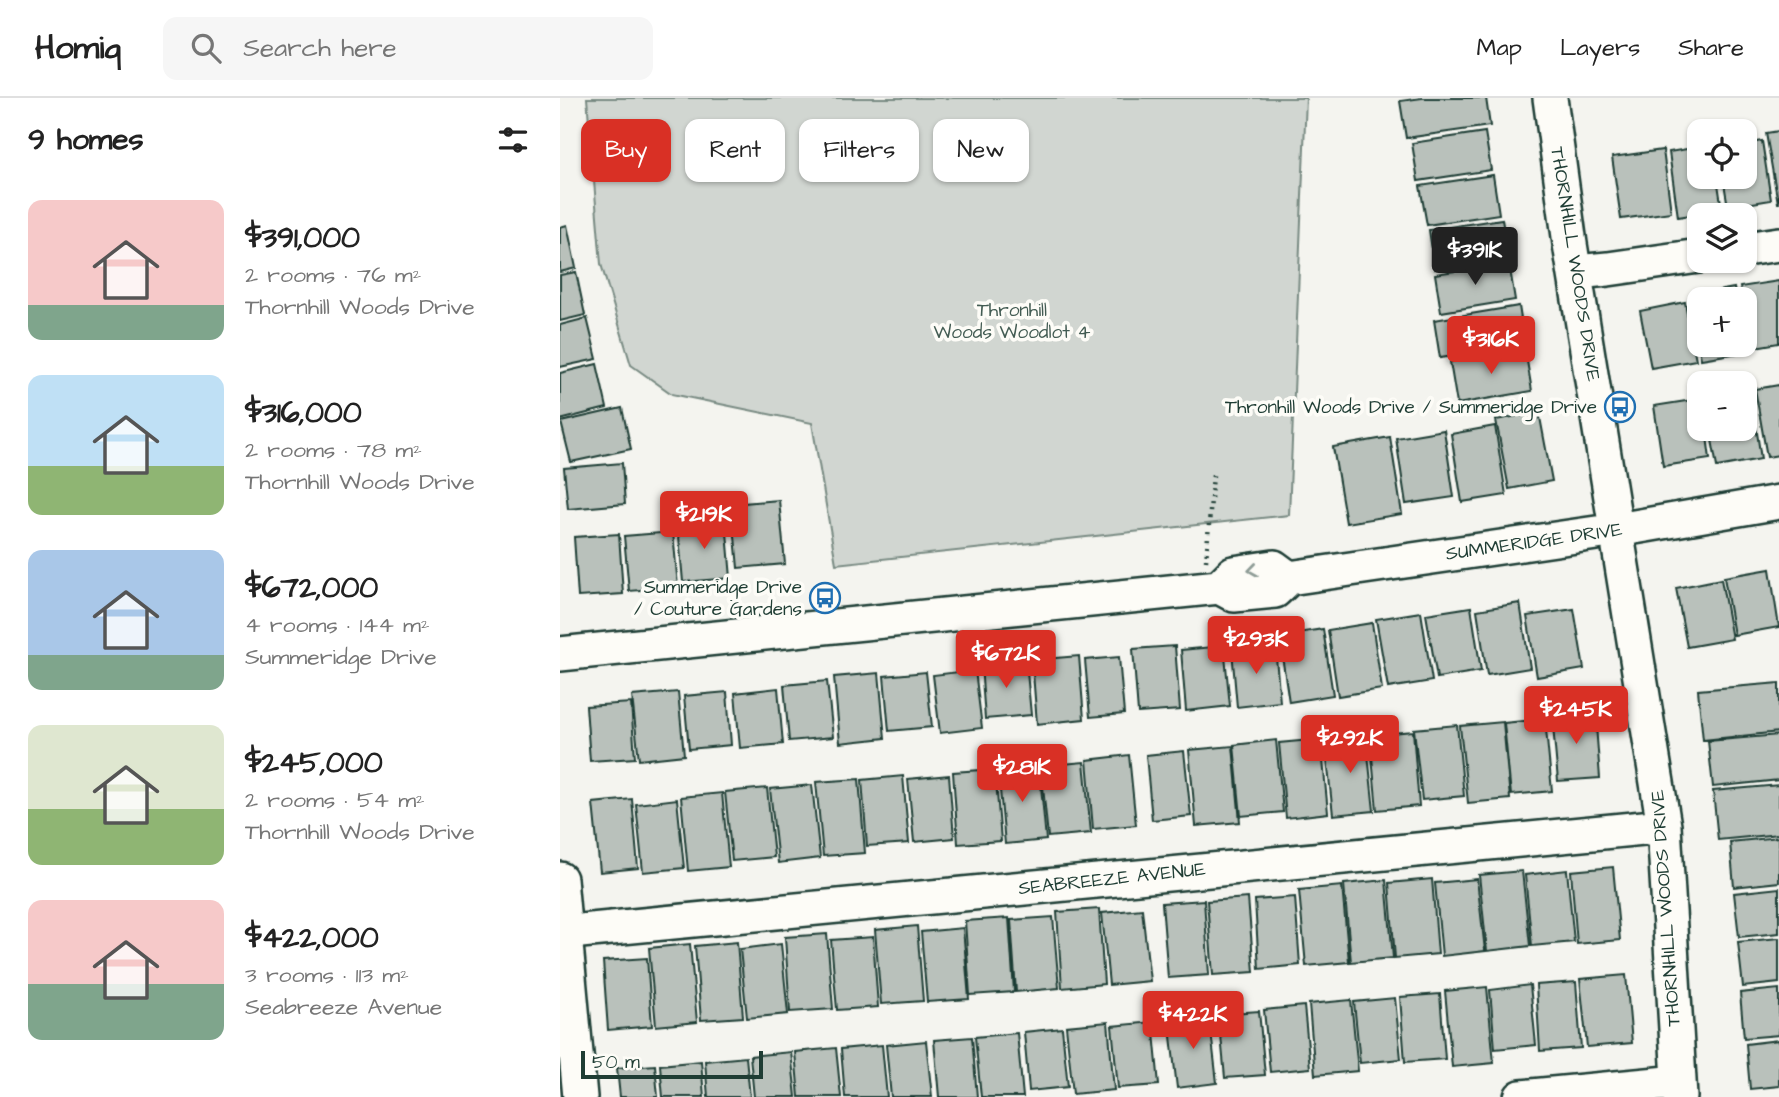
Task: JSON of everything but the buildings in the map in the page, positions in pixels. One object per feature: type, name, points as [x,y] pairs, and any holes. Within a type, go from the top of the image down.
[{"type":"street","name":"THORNHILL WOODS DRIVE","points":[[1550,98],[1570,244],[1664,826],[1680,1089]]},
{"type":"street","points":[[1757,247],[1779,244]]},
{"type":"street","points":[[1576,272],[1687,258]]},
{"type":"street","name":"SUMMERIDGE DRIVE","points":[[560,654],[1212,574],[1234,595],[1275,591],[1289,578],[1617,530],[1779,502]]},
{"type":"street","name":"SEABREEZE AVENUE","points":[[563,932],[1664,826]]},
{"type":"street","points":[[560,879],[580,1097]]},
{"type":"street","points":[[1521,1097],[1680,1089]]},
{"type":"path","points":[[1212,574],[1213,475]]},
{"type":"green space","name":"Thronhill Woods Woodlot 4","points":[[587,98],[1306,98],[1289,515],[836,564],[812,423],[672,394],[631,365],[601,264],[594,182],[671,182],[671,119],[589,119]]},
{"type":"place","name":"Thronhill Woods Drive / Summeridge Drive","points":[[1620,407]]},
{"type":"place","name":"Summeridge Drive / Couture Gardens","points":[[825,598]]}]
